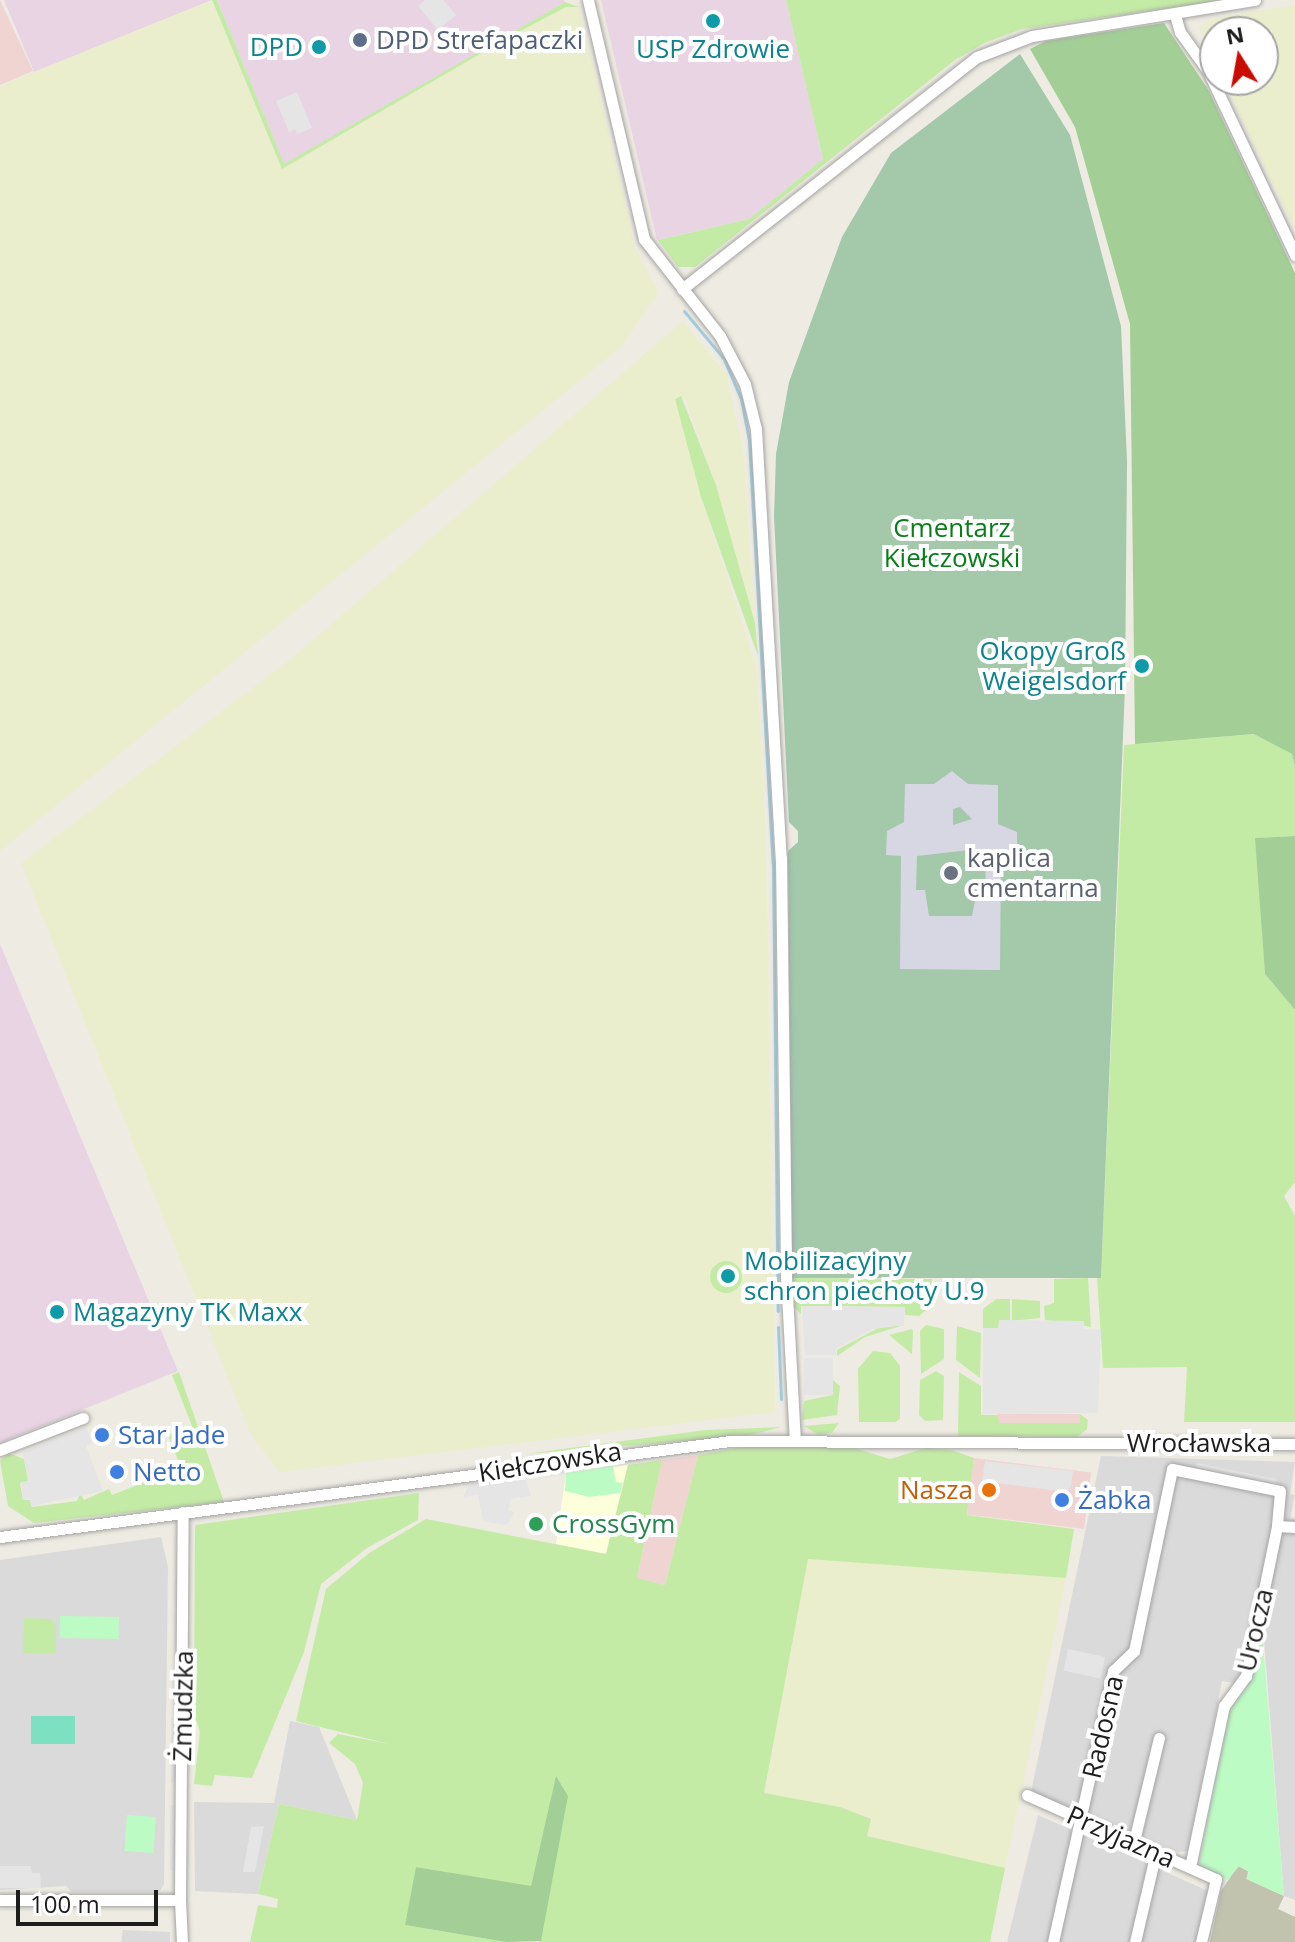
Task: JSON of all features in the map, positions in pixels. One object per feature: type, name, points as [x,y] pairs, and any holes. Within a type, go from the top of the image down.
[{"type":"street","points":[[588,0],[642,231],[735,363],[756,429],[781,858],[784,1214],[795,1440]]},
{"type":"street","points":[[682,289],[977,57],[1032,36],[1255,0]]},
{"type":"street","points":[[1175,15],[1180,32],[1208,71],[1295,255]]},
{"type":"street","points":[[0,1450],[83,1418]]},
{"type":"street","name":"Kiełczowska","points":[[0,1537],[632,1450],[795,1440],[1103,1442]]},
{"type":"street","name":"Wrocławska","points":[[1103,1442],[1295,1444]]},
{"type":"street","name":"Urocza","points":[[1171,1471],[1280,1491],[1277,1526],[1246,1676],[1224,1706],[1190,1867]]},
{"type":"street","name":"Radosna","points":[[1053,1942],[1113,1671],[1134,1651],[1171,1471]]},
{"type":"street","name":"Żmudzka","points":[[182,1942],[183,1512]]},
{"type":"street","points":[[1277,1526],[1295,1527]]},
{"type":"street","points":[[1134,1841],[1159,1738]]},
{"type":"street","name":"Przyjazna","points":[[1027,1795],[1216,1879],[1201,1942]]},
{"type":"street","points":[[1135,1942],[1156,1852]]},
{"type":"street","points":[[0,1900],[180,1900]]},
{"type":"shaded area","points":[[0,0],[33,71],[0,85]]},
{"type":"shaded area","points":[[4,0],[212,0],[34,72]]},
{"type":"shaded area","points":[[212,0],[282,169],[511,36],[566,7],[579,7],[635,247],[658,293],[621,347],[0,851],[0,86]]},
{"type":"shaded area","points":[[217,0],[564,0],[565,2],[284,165]]},
{"type":"shaded area","points":[[425,0],[443,0],[456,15],[438,30],[418,6]]},
{"type":"shaded area","points":[[601,0],[786,0],[823,159],[749,219],[657,240]]},
{"type":"shaded area","points":[[1295,5],[1295,229],[1231,96],[1279,96],[1279,16],[1226,16]]},
{"type":"shaded area","points":[[297,92],[312,128],[297,134],[295,129],[289,132],[276,101]]},
{"type":"shaded area","points":[[683,321],[726,374],[743,448],[755,623],[716,485],[685,399],[677,396],[701,497],[757,669],[766,839],[775,1412],[279,1472],[250,1433],[21,863],[291,659]]},
{"type":"shaded area","points":[[952,771],[968,784],[998,785],[998,824],[1017,832],[1017,856],[1001,857],[1000,970],[900,969],[901,856],[886,855],[887,831],[904,822],[905,784],[934,784]],"holes":[[[960,807],[972,819],[953,825],[953,809]],[[969,850],[986,857],[985,890],[977,891],[972,916],[929,916],[925,890],[916,890],[917,856]]]},
{"type":"shaded area","points":[[0,944],[178,1371],[0,1443]]},
{"type":"shaded area","points":[[802,1306],[905,1307],[904,1325],[873,1329],[836,1349],[836,1355],[805,1355]]},
{"type":"shaded area","points":[[999,1320],[1084,1321],[1084,1329],[1101,1330],[1098,1413],[983,1414],[983,1328],[998,1328]]},
{"type":"shaded area","points":[[804,1358],[833,1358],[833,1395],[804,1395]]},
{"type":"shaded area","points":[[998,1414],[1080,1414],[1080,1423],[998,1423]]},
{"type":"shaded area","points":[[86,1427],[92,1443],[86,1446],[103,1491],[31,1506],[30,1499],[23,1500],[21,1482],[29,1481],[22,1452]]},
{"type":"shaded area","points":[[698,1455],[665,1585],[637,1578],[662,1460]]},
{"type":"shaded area","points":[[1101,1456],[1295,1462],[1290,1494],[1295,1495],[1290,1519],[1295,1519],[1295,1900],[1284,1896],[1264,1639],[1249,1685],[1222,1681],[1188,1851],[1178,1852],[1031,1792]]},
{"type":"shaded area","points":[[974,1458],[1091,1472],[1084,1529],[967,1515]]},
{"type":"shaded area","points":[[985,1461],[1073,1471],[1071,1485],[1067,1492],[982,1481]]},
{"type":"shaded area","points":[[1197,1463],[1277,1479],[1276,1486],[1196,1469]]},
{"type":"shaded area","points":[[628,1465],[606,1554],[556,1544],[566,1473]]},
{"type":"shaded area","points":[[525,1476],[531,1496],[511,1499],[508,1511],[515,1512],[507,1525],[483,1521],[478,1495],[463,1497],[470,1483]]},
{"type":"shaded area","points":[[161,1537],[168,1567],[164,1884],[159,1892],[72,1892],[66,1886],[0,1890],[0,1560]]},
{"type":"shaded area","points":[[808,1558],[1066,1578],[1005,1868],[867,1836],[870,1819],[840,1807],[764,1793]]},
{"type":"shaded area","points":[[1068,1649],[1105,1657],[1101,1678],[1063,1671]]},
{"type":"shaded area","points":[[171,1718],[178,1718],[178,1783],[171,1783]]},
{"type":"shaded area","points":[[290,1721],[319,1727],[357,1820],[279,1804],[258,1894],[195,1891],[194,1802],[274,1803]]},
{"type":"shaded area","points":[[170,1805],[177,1805],[177,1870],[170,1870]]},
{"type":"shaded area","points":[[1038,1815],[1208,1891],[1197,1942],[1007,1942]]},
{"type":"shaded area","points":[[264,1826],[255,1872],[243,1872],[251,1827]]},
{"type":"shaded area","points":[[0,1866],[31,1866],[32,1873],[40,1873],[41,1888],[0,1888]]},
{"type":"shaded area","points":[[1238,1866],[1248,1871],[1247,1879],[1284,1896],[1278,1909],[1295,1917],[1295,1942],[1210,1942],[1221,1891]]},
{"type":"shaded area","points":[[123,1930],[170,1932],[170,1942],[121,1942]]},
{"type":"green space","points":[[212,0],[217,0],[284,164],[565,2],[579,7],[566,7],[511,36],[282,169]]},
{"type":"green space","points":[[786,0],[1225,0],[1022,29],[984,43],[955,60],[695,267],[678,267],[658,240],[749,219],[823,159]]},
{"type":"green space","points":[[1164,23],[1199,76],[1199,96],[1211,96],[1295,273],[1295,766],[1292,754],[1254,734],[1135,744],[1130,324],[1075,127],[1030,49],[1046,41]]},
{"type":"green space","name":"Cmentarz Kiełczowski","points":[[1020,54],[1070,135],[1121,326],[1127,462],[1125,687],[1101,1278],[792,1278],[788,851],[798,842],[798,831],[789,822],[774,516],[776,454],[789,382],[842,237],[891,153]]},
{"type":"green space","points":[[681,396],[716,485],[755,623],[758,656],[701,497],[675,399]]},
{"type":"green space","points":[[1255,734],[1292,754],[1295,766],[1295,836],[1256,838],[1265,974],[1295,1010],[1295,1182],[1284,1196],[1295,1216],[1295,1422],[1184,1422],[1187,1367],[1103,1368],[1097,1278],[1101,1277],[1124,745]]},
{"type":"green space","points":[[1295,836],[1295,1010],[1265,974],[1255,838]]},
{"type":"green space","points":[[726,1261],[738,1265],[742,1277],[738,1289],[726,1293],[714,1289],[710,1277],[714,1265]]},
{"type":"green space","points":[[792,1278],[932,1279],[930,1307],[919,1316],[905,1315],[905,1307],[801,1306],[801,1314],[791,1304]]},
{"type":"green space","points":[[1088,1278],[1091,1327],[1045,1320],[1044,1306],[1054,1303],[1054,1279]]},
{"type":"green space","points":[[996,1299],[1010,1299],[1010,1321],[999,1321],[999,1328],[983,1328],[983,1309]]},
{"type":"green space","points":[[1012,1299],[1040,1301],[1040,1318],[1012,1321]]},
{"type":"green space","points":[[904,1325],[865,1337],[837,1356],[837,1350],[878,1328]]},
{"type":"green space","points":[[926,1325],[944,1329],[944,1359],[921,1374],[920,1331]]},
{"type":"green space","points":[[957,1326],[981,1333],[980,1378],[956,1360]]},
{"type":"green space","points":[[913,1331],[912,1354],[889,1335]]},
{"type":"green space","points":[[873,1351],[890,1353],[900,1366],[900,1419],[895,1422],[859,1422],[858,1369]]},
{"type":"green space","points":[[936,1371],[944,1376],[943,1420],[925,1421],[919,1415],[920,1380]]},
{"type":"green space","points":[[179,1372],[224,1502],[34,1523],[8,1506],[0,1461],[9,1453],[24,1459],[28,1481],[20,1483],[23,1500],[30,1500],[32,1507],[77,1501],[80,1493],[84,1500],[109,1489],[112,1495],[181,1468],[168,1435],[192,1426],[172,1375]]},
{"type":"green space","points":[[959,1372],[981,1386],[981,1415],[998,1415],[999,1423],[1080,1423],[1080,1414],[1088,1420],[1087,1429],[1077,1437],[958,1436]]},
{"type":"green space","points":[[833,1380],[840,1386],[837,1415],[802,1420],[804,1401],[832,1395]]},
{"type":"green space","points":[[839,1423],[832,1433],[819,1435],[804,1426]]},
{"type":"green space","points":[[781,1427],[747,1436],[525,1454],[706,1430]]},
{"type":"green space","points":[[746,1446],[851,1447],[890,1459],[926,1448],[951,1450],[974,1458],[967,1515],[1074,1529],[1066,1578],[808,1559],[764,1793],[840,1807],[871,1819],[867,1836],[1005,1868],[990,1942],[539,1942],[556,1778],[531,1887],[417,1867],[405,1925],[506,1942],[250,1942],[258,1905],[277,1908],[278,1899],[258,1894],[279,1804],[357,1820],[363,1783],[355,1764],[329,1743],[338,1734],[389,1744],[296,1721],[326,1589],[369,1553],[426,1519],[606,1554],[628,1465],[662,1460],[637,1578],[665,1585],[698,1455]]},
{"type":"green space","points":[[613,1466],[616,1482],[623,1483],[620,1493],[589,1497],[565,1491],[566,1473]]},
{"type":"green space","points":[[419,1493],[418,1520],[367,1548],[321,1584],[304,1652],[252,1778],[215,1775],[212,1786],[194,1784],[200,1732],[194,1714],[195,1525]]},
{"type":"green space","points":[[60,1616],[119,1617],[119,1639],[60,1638]]},
{"type":"green space","points":[[24,1618],[50,1619],[56,1624],[56,1654],[23,1653]]},
{"type":"green space","points":[[1264,1638],[1284,1896],[1246,1879],[1249,1872],[1239,1866],[1228,1880],[1199,1865],[1229,1703],[1250,1683],[1260,1639]]},
{"type":"green space","points":[[31,1716],[75,1716],[75,1744],[31,1744]]},
{"type":"green space","points":[[556,1776],[568,1796],[541,1941],[506,1942],[405,1925],[416,1867],[531,1886]]},
{"type":"green space","points":[[127,1815],[156,1817],[153,1853],[124,1851]]},
{"type":"waterway","points":[[684,311],[724,359],[741,399],[749,440],[773,863],[778,1311]]},
{"type":"waterway","points":[[778,1327],[781,1399]]},
{"type":"place","name":"USP Zdrowie","points":[[713,21]]},
{"type":"place","name":"DPD Strefapaczki","points":[[360,40]]},
{"type":"place","name":"DPD","points":[[319,47]]},
{"type":"place","name":"Okopy Groß Weigelsdorf","points":[[1142,666]]},
{"type":"place","name":"kaplica cmentarna","points":[[951,873]]},
{"type":"place","name":"Mobilizacyjny schron piechoty U.9","points":[[728,1276]]},
{"type":"place","name":"Magazyny TK Maxx","points":[[57,1312]]},
{"type":"place","name":"Star Jade","points":[[102,1435]]},
{"type":"place","name":"Netto","points":[[117,1472]]},
{"type":"place","name":"Nasza","points":[[989,1490]]},
{"type":"place","name":"Żabka","points":[[1062,1500]]},
{"type":"place","name":"CrossGym","points":[[536,1524]]}]
